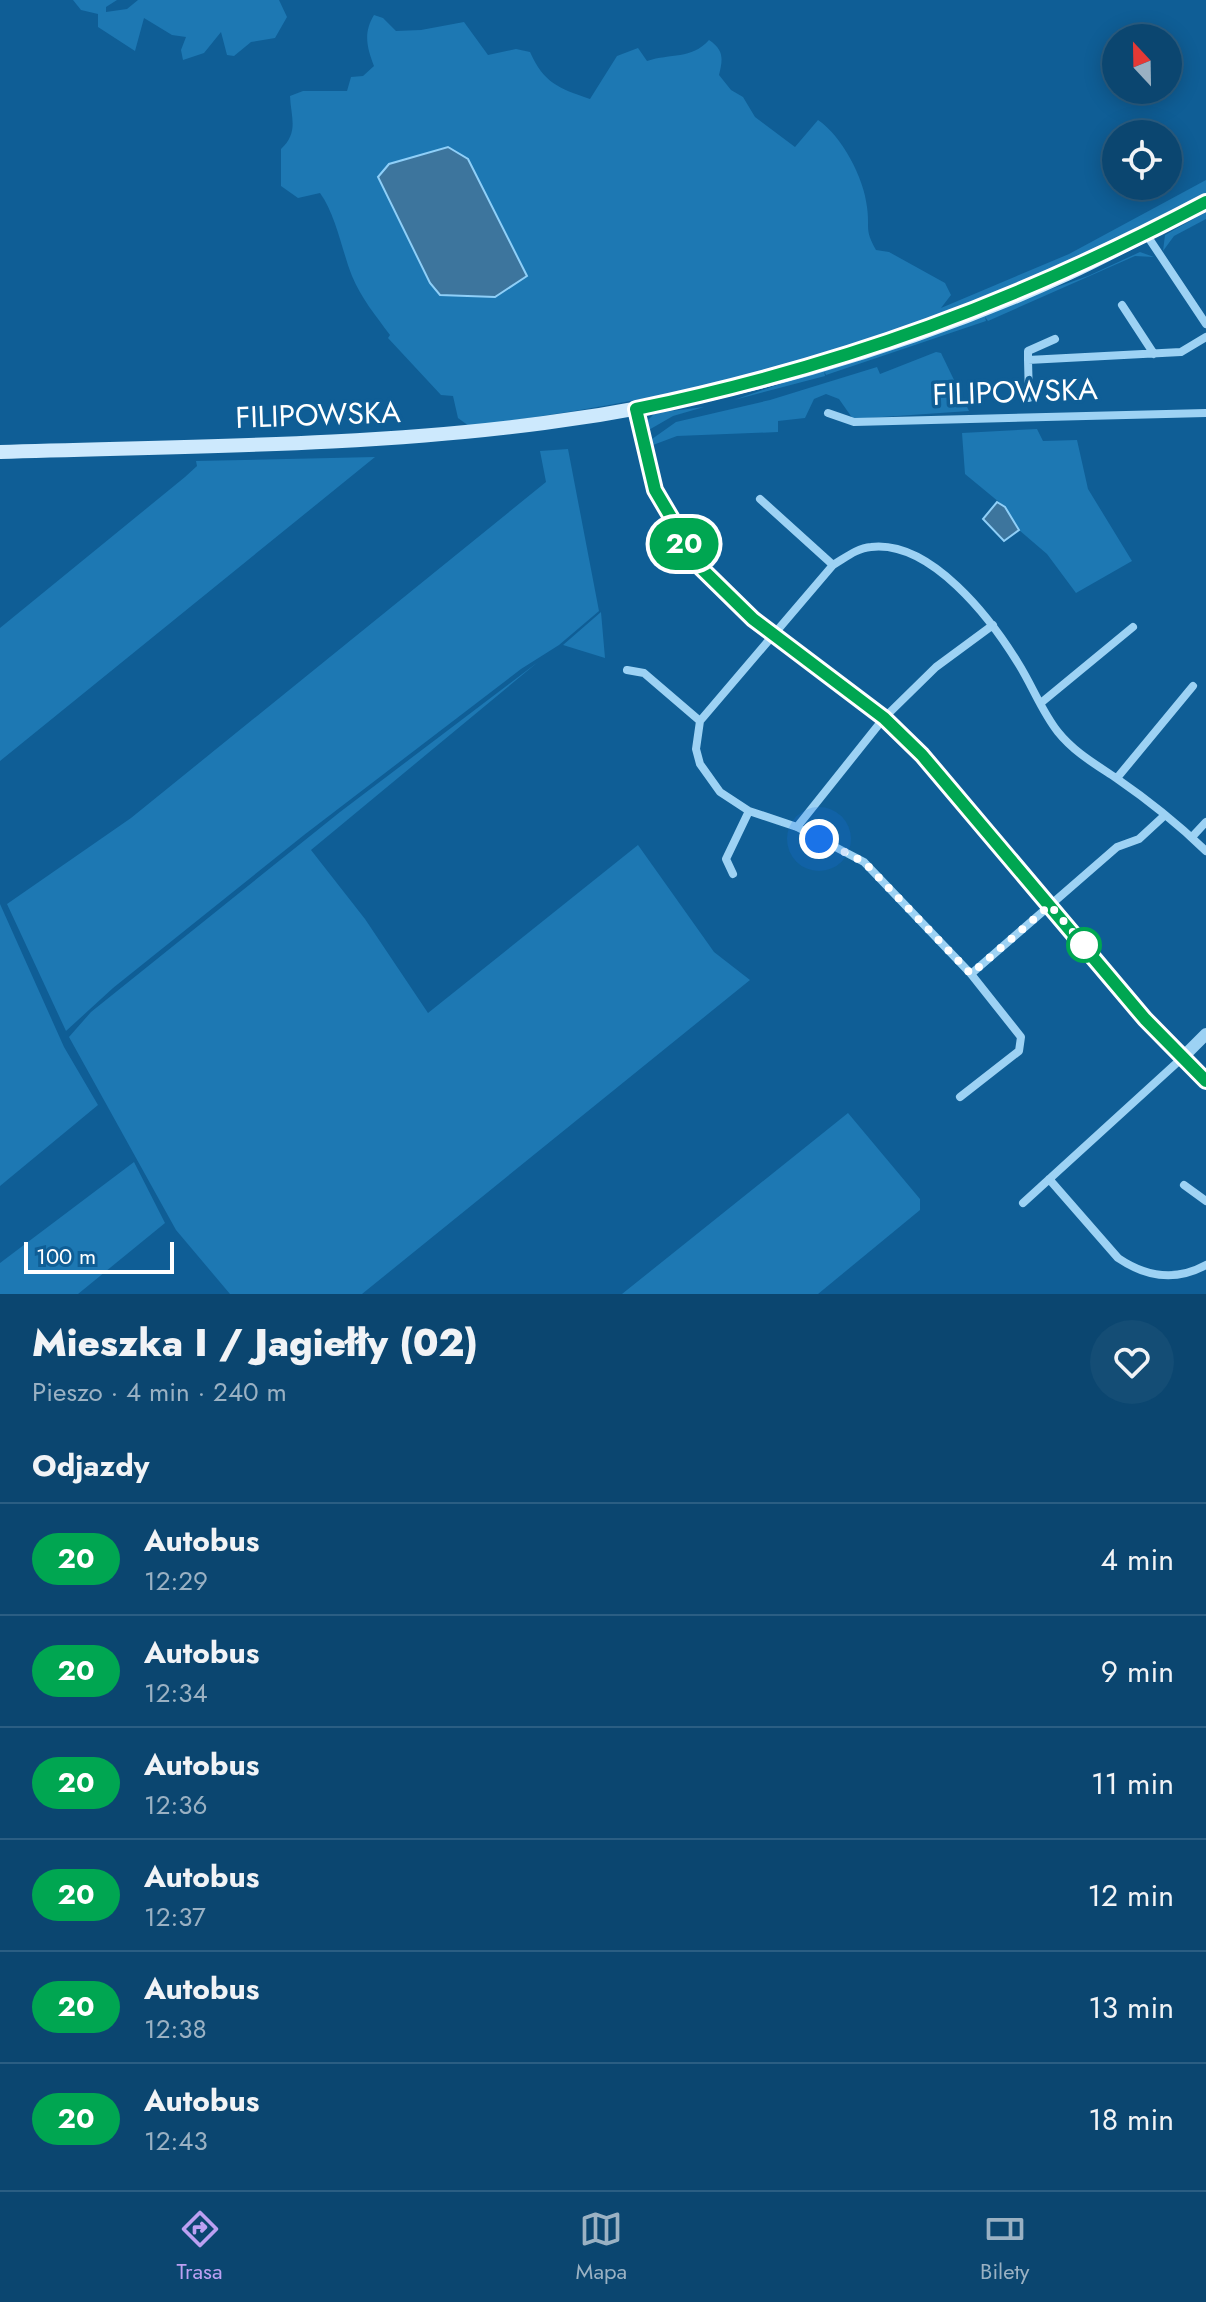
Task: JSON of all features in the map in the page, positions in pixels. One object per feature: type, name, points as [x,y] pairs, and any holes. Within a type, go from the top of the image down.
[{"type":"main road","name":"FILIPOWSKA","points":[[0,452],[420,437],[636,409],[736,387],[918,332],[1055,279],[1206,202]]},
{"type":"street","points":[[1146,234],[1206,324]]},
{"type":"street","points":[[1122,305],[1154,354]]},
{"type":"street","points":[[1028,360],[1181,352],[1206,337]]},
{"type":"street","points":[[1029,398],[1028,351],[1055,339]]},
{"type":"street","points":[[636,409],[655,490],[676,531],[708,576],[772,634],[884,718],[922,755],[1181,1059],[1206,1081]]},
{"type":"street","name":"FILIPOWSKA","points":[[828,413],[854,422],[1206,413]]},
{"type":"street","points":[[760,499],[833,565]]},
{"type":"street","points":[[960,1097],[1019,1051],[1023,1042],[971,974],[864,862],[797,827],[749,811],[720,792],[704,772],[696,749],[700,721],[833,565],[859,549],[873,546],[902,552],[930,565],[969,598],[993,625],[1057,731],[1082,756],[1117,778],[1206,851]]},
{"type":"street","points":[[797,827],[884,718],[936,667],[993,625]]},
{"type":"street","points":[[1042,702],[1133,627]]},
{"type":"street","points":[[627,670],[644,673],[700,721]]},
{"type":"street","points":[[1117,778],[1193,686]]},
{"type":"street","points":[[733,874],[726,859],[749,811]]},
{"type":"street","points":[[971,974],[1117,847],[1139,839],[1165,815]]},
{"type":"street","points":[[1192,837],[1206,822]]},
{"type":"street","points":[[1023,1203],[1206,1034]]},
{"type":"street","points":[[1049,1179],[1118,1258],[1132,1267],[1144,1273],[1170,1276],[1206,1265]]},
{"type":"street","points":[[1184,1185],[1206,1201]]},
{"type":"shaded area","points":[[73,0],[117,0],[106,7],[106,12],[127,9],[138,0],[279,0],[287,17],[275,38],[251,42],[234,56],[227,55],[221,32],[204,53],[183,60],[181,50],[186,37],[172,35],[144,18],[135,51],[98,27],[98,14],[81,10]]},
{"type":"shaded area","points":[[374,15],[383,18],[396,31],[464,22],[488,55],[516,49],[530,52],[541,71],[553,83],[590,99],[617,56],[638,48],[647,61],[695,51],[709,40],[721,55],[719,75],[731,90],[743,97],[755,117],[795,147],[818,120],[835,136],[861,183],[869,233],[876,250],[889,252],[945,283],[951,295],[941,308],[1069,254],[1169,200],[1182,200],[1182,193],[1206,180],[1206,193],[1065,268],[975,305],[833,353],[616,404],[469,426],[458,418],[453,396],[441,395],[388,338],[390,335],[356,284],[335,222],[320,193],[298,198],[281,186],[281,149],[292,131],[290,96],[303,91],[347,91],[351,77],[363,76],[374,66],[367,40]],"holes":[[[448,147],[468,159],[527,276],[495,297],[440,295],[430,283],[378,178],[389,164]]]},
{"type":"shaded area","points":[[448,147],[468,159],[527,276],[495,297],[440,295],[430,283],[378,177],[389,164]]},
{"type":"shaded area","points":[[1206,212],[1206,219],[1174,236],[1163,251],[1165,235]]},
{"type":"shaded area","points":[[1140,252],[1154,257],[1135,256],[988,321],[985,317],[986,321],[826,375],[824,371],[825,376],[734,400],[1088,276]]},
{"type":"shaded area","points":[[936,352],[941,353],[969,411],[853,419],[839,399],[826,394],[814,399],[805,418],[778,421],[778,432],[677,436],[653,445],[652,439],[676,422],[770,400],[877,367],[880,374]]},
{"type":"shaded area","points":[[704,407],[673,416],[647,431],[647,421],[655,413]]},
{"type":"shaded area","points":[[1037,429],[1043,441],[1077,440],[1088,489],[1132,561],[1076,593],[1047,554],[1019,530],[1005,507],[965,474],[962,433]]},
{"type":"shaded area","points":[[568,449],[599,611],[559,645],[521,669],[304,835],[113,988],[66,1031],[7,904],[131,818],[546,482],[540,451]]},
{"type":"shaded area","points":[[375,457],[0,761],[0,628],[185,477],[197,466],[196,461]]},
{"type":"shaded area","points":[[997,502],[1005,507],[1019,530],[1004,541],[983,519]]},
{"type":"shaded area","points":[[601,612],[605,658],[563,645]]},
{"type":"shaded area","points":[[538,662],[311,850],[365,919],[428,1013],[638,845],[714,952],[750,980],[362,1294],[230,1294],[176,1230],[69,1037],[91,1012],[340,812]]},
{"type":"shaded area","points":[[0,904],[64,1047],[98,1105],[0,1186]]},
{"type":"shaded area","points":[[848,1113],[920,1199],[920,1210],[818,1294],[622,1294]]},
{"type":"shaded area","points":[[134,1162],[165,1223],[78,1294],[0,1294],[0,1263]]},
{"type":"bus line","name":"20","points":[[1206,202],[1066,274],[931,328],[828,362],[736,387],[636,409],[655,490],[676,531],[701,568],[753,619],[884,718],[922,755],[1145,1019],[1206,1081]]},
{"type":"route","points":[[819,839],[864,862],[971,974],[1050,905],[1084,945]]}]
